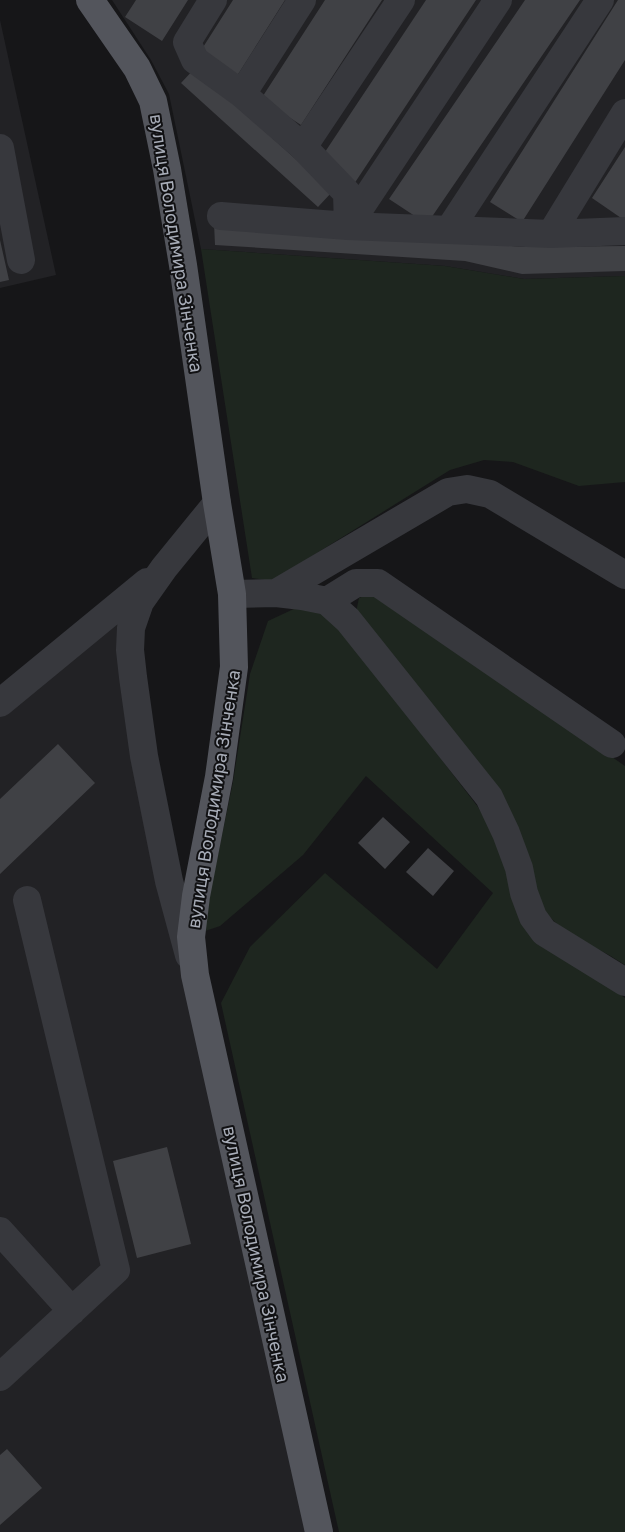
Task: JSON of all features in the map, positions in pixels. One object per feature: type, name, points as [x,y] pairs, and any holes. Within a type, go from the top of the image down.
[{"type":"main road","name":"вулиця Володимира Зінченка","points":[[101,5],[153,100],[167,169],[183,266],[216,503],[232,594],[234,667],[219,777],[196,896],[192,937],[195,976],[319,1532]]},
{"type":"street","points":[[213,0],[187,42],[195,60],[242,94],[303,147],[347,193],[348,226]]},
{"type":"street","points":[[242,94],[302,0]]},
{"type":"street","points":[[303,147],[401,0]]},
{"type":"street","points":[[348,226],[498,0]]},
{"type":"street","points":[[449,230],[600,0]]},
{"type":"street","points":[[551,234],[625,113]]},
{"type":"street","points":[[0,148],[21,260]]},
{"type":"street","points":[[222,216],[348,226],[551,234],[625,232]]},
{"type":"street","points":[[276,593],[448,492],[467,489],[490,494],[625,575]]},
{"type":"street","name":"вулиця Володимира Зінченка","points":[[195,976],[169,880],[146,765],[136,706],[130,650],[131,628],[140,602],[164,568],[216,503]]},
{"type":"street","name":"вулиця Володимира Зінченка","points":[[1,700],[164,568]]},
{"type":"street","points":[[327,601],[356,582],[378,583],[612,744]]},
{"type":"street","points":[[232,594],[276,593],[327,601],[348,620],[489,798],[506,833],[519,868],[524,893],[533,918],[544,932],[625,982]]},
{"type":"street","points":[[0,1377],[116,1270],[27,900]]},
{"type":"street","points":[[0,1231],[72,1311]]},
{"type":"shaded area","points":[[112,0],[625,0],[625,276],[524,279],[445,266],[201,249],[169,94],[151,60]]},
{"type":"shaded area","points":[[0,20],[56,275],[0,288]]},
{"type":"shaded area","points":[[201,249],[445,266],[524,279],[625,276],[625,482],[579,486],[513,462],[484,460],[450,470],[272,581],[252,578]]},
{"type":"shaded area","points":[[164,568],[130,650],[319,1532],[0,1532],[0,703]]},
{"type":"shaded area","points":[[374,592],[625,766],[625,965],[566,933],[546,913],[356,612],[359,598]]},
{"type":"shaded area","points":[[298,607],[326,614],[340,628],[478,807],[496,838],[509,871],[595,977],[625,998],[625,1532],[339,1532],[221,1003],[250,947],[325,873],[437,969],[493,893],[366,776],[303,855],[220,926],[202,932],[233,782],[250,674],[268,621]]},
{"type":"building","points":[[136,0],[188,0],[162,41],[125,17]]},
{"type":"building","points":[[233,0],[285,0],[237,76],[200,52]]},
{"type":"building","points":[[325,0],[382,0],[301,125],[261,99]]},
{"type":"building","points":[[426,0],[476,0],[354,184],[319,161]]},
{"type":"building","points":[[525,0],[580,0],[427,224],[389,199]]},
{"type":"building","points":[[618,0],[625,0],[625,60],[522,222],[490,202]]},
{"type":"building","points":[[195,68],[332,192],[318,207],[181,83]]},
{"type":"building","points":[[625,147],[625,219],[624,220],[592,198]]},
{"type":"building","points":[[214,223],[524,247],[625,246],[625,271],[522,274],[465,261],[215,245]]},
{"type":"building","points":[[0,240],[9,280],[0,282]]},
{"type":"building","points":[[58,744],[95,783],[0,874],[0,799]]},
{"type":"building","points":[[383,817],[410,842],[385,869],[358,843]]},
{"type":"building","points":[[428,848],[454,871],[433,896],[406,872]]},
{"type":"building","points":[[167,1147],[191,1244],[137,1258],[113,1161]]},
{"type":"building","points":[[7,1449],[42,1488],[0,1525],[0,1455]]}]
